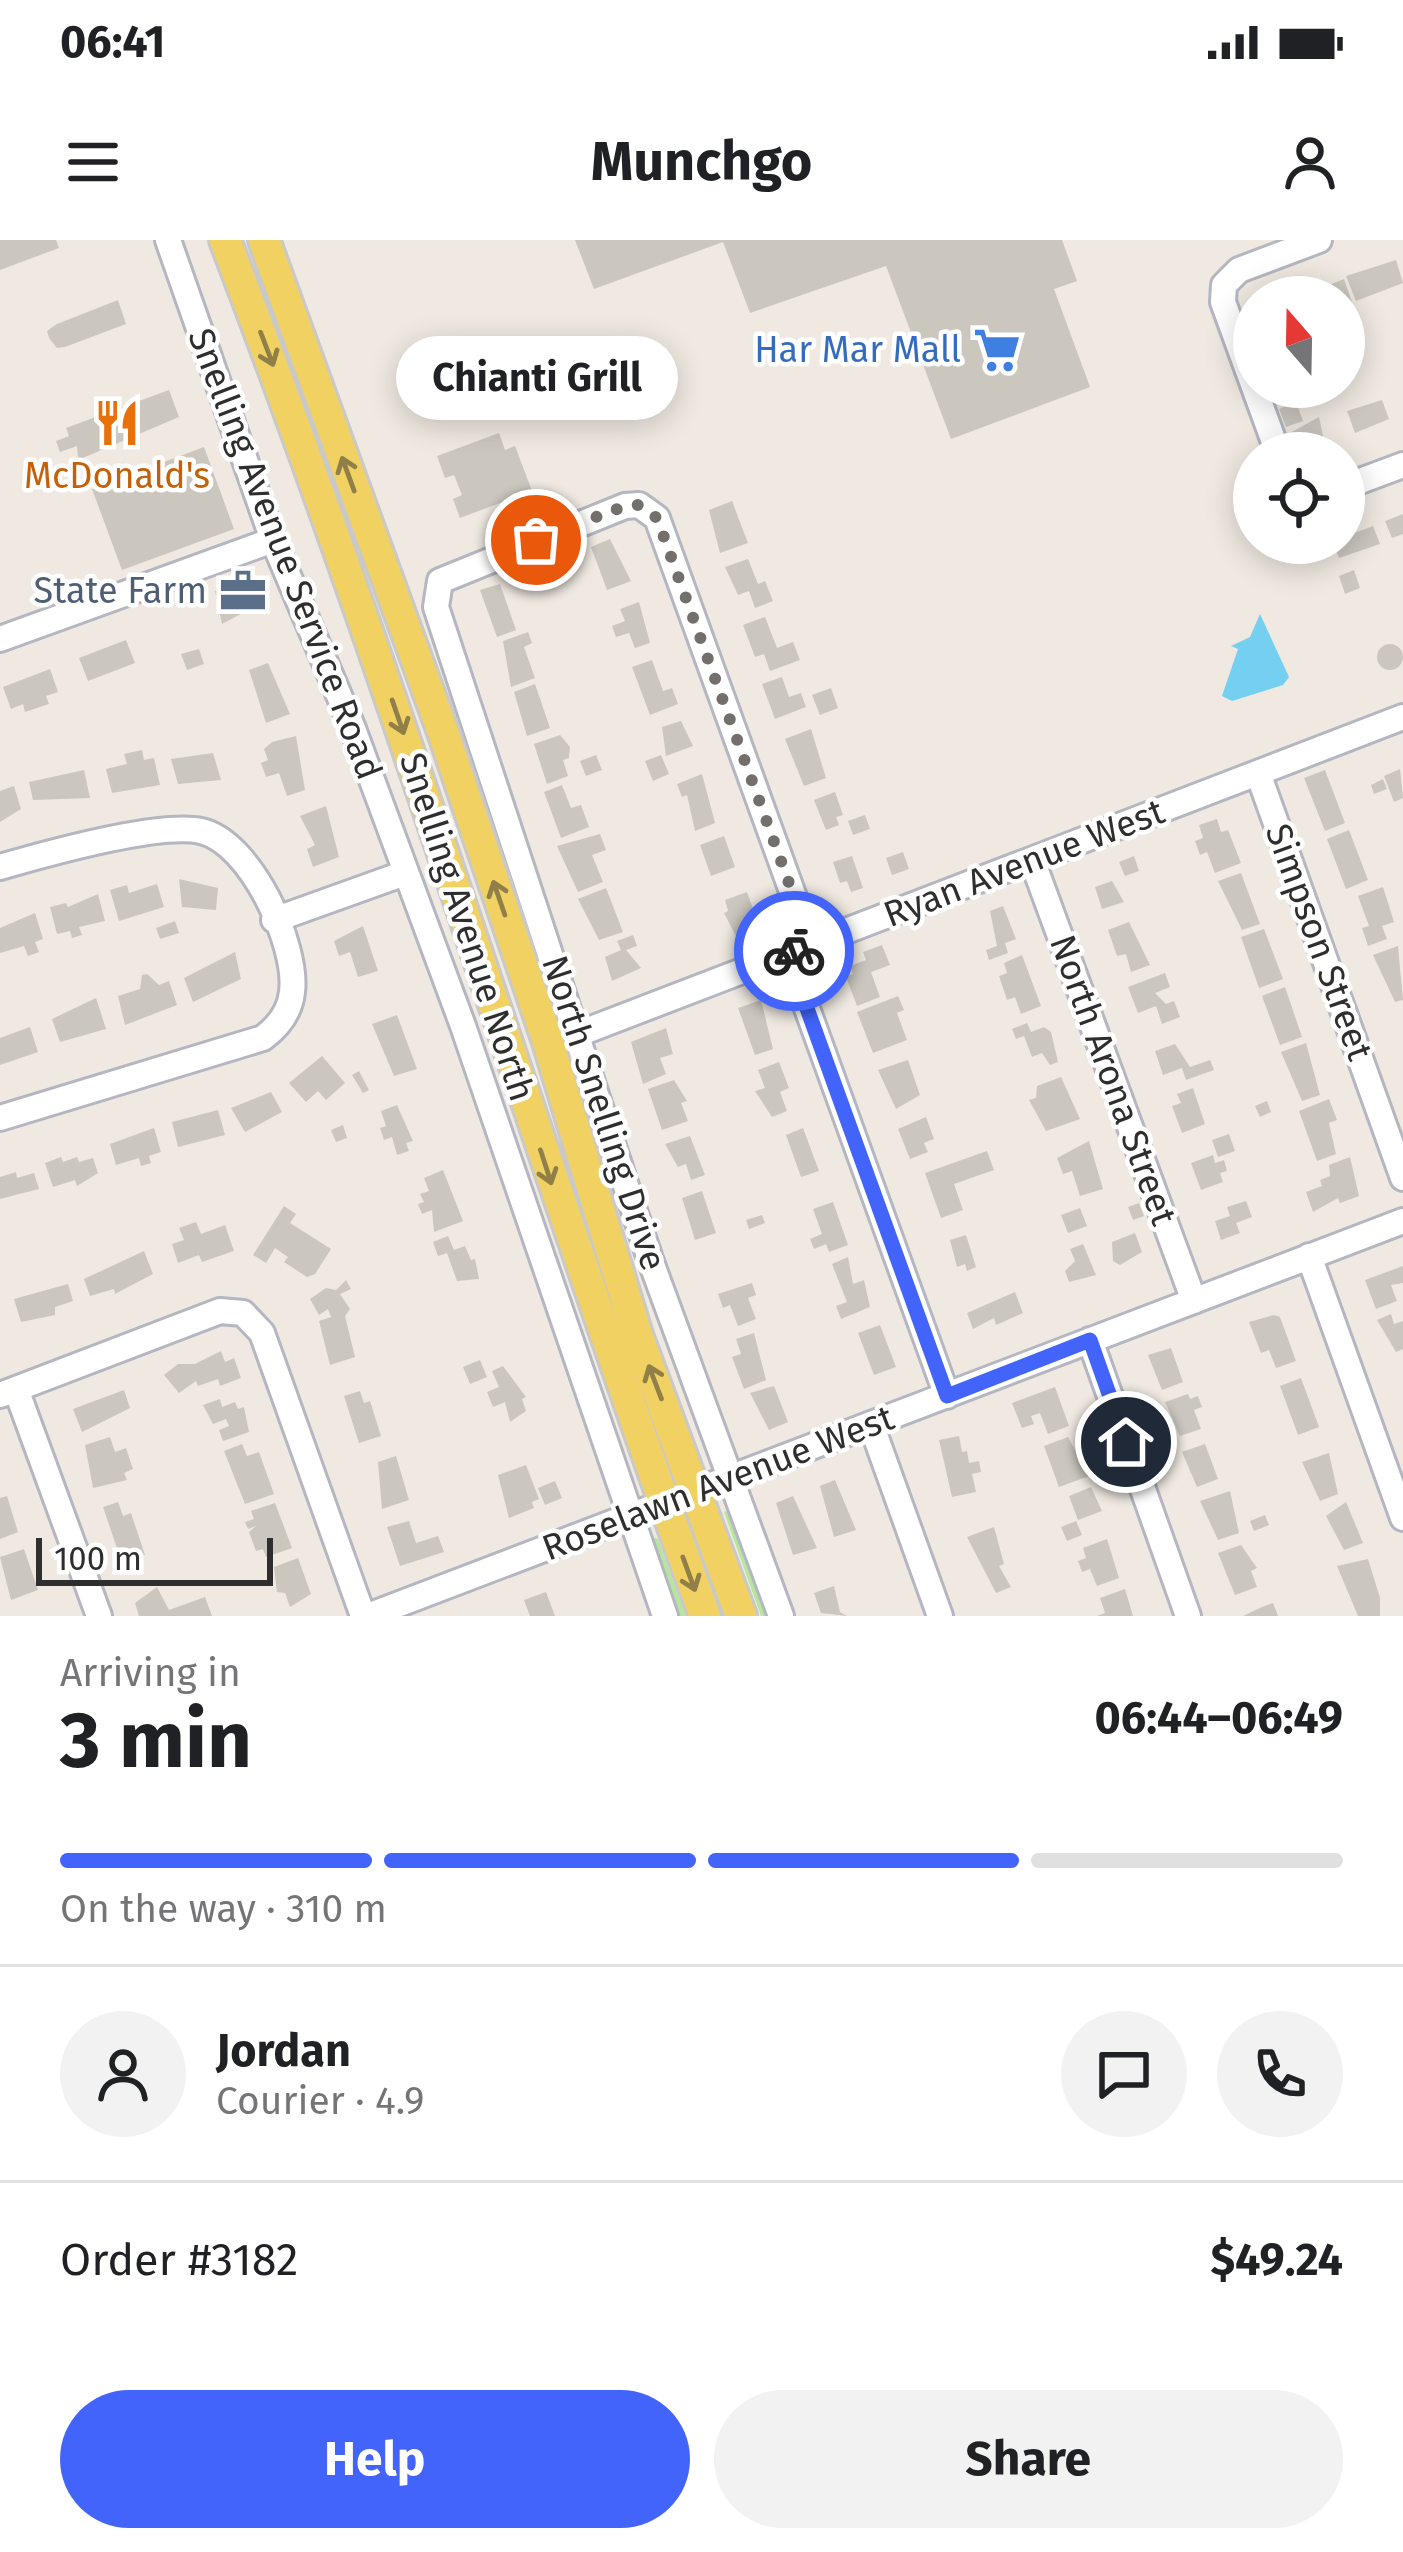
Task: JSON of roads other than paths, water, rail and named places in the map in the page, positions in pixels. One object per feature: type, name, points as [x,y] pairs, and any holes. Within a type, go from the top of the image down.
[{"type":"main road","name":"Snelling Avenue North","points":[[225,240],[447,856],[560,1209],[704,1616]]},
{"type":"main road","name":"Snelling Avenue North","points":[[264,240],[443,732],[548,1042],[638,1335],[741,1616]]},
{"type":"street","name":"Snelling Avenue Service Road","points":[[168,240],[273,540],[352,726],[463,1026],[665,1616]]},
{"type":"street","points":[[1269,432],[1223,302],[1224,285],[1239,270],[1318,240]]},
{"type":"street","points":[[1365,479],[1403,464]]},
{"type":"street","name":"North Snelling Drive","points":[[781,1616],[650,1259],[436,597],[447,574],[625,506],[650,511],[662,529],[799,949]]},
{"type":"street","points":[[0,639],[273,540]]},
{"type":"street","name":"Ryan Avenue West","points":[[578,1034],[1403,717]]},
{"type":"street","name":"Simpson Street","points":[[1258,773],[1403,1178]]},
{"type":"street","points":[[0,867],[166,831],[200,831],[244,856],[289,962],[292,996],[284,1018],[263,1038],[0,1118]]},
{"type":"street","name":"North Arona Street","points":[[1032,860],[1194,1300]]},
{"type":"street","points":[[274,920],[405,873]]},
{"type":"street","points":[[799,949],[947,1396]]},
{"type":"street","name":"Roselawn Avenue West","points":[[365,1616],[1403,1221]]},
{"type":"street","points":[[1309,1256],[1403,1518]]},
{"type":"street","points":[[99,1616],[8,1392],[220,1311],[252,1319],[262,1333],[365,1616]]},
{"type":"street","points":[[1090,1340],[1188,1616]]},
{"type":"street","points":[[871,1424],[940,1616]]},
{"type":"water","points":[[1260,614],[1289,677],[1283,685],[1232,701],[1222,696],[1238,649],[1231,646],[1250,637]]},
{"type":"place","name":"Har Mar Mall","points":[[997,350]]},
{"type":"place","name":"McDonald's","points":[[117,423]]},
{"type":"place","name":"Chianti Grill","points":[[536,540]]},
{"type":"place","name":"State Farm","points":[[243,591]]}]
